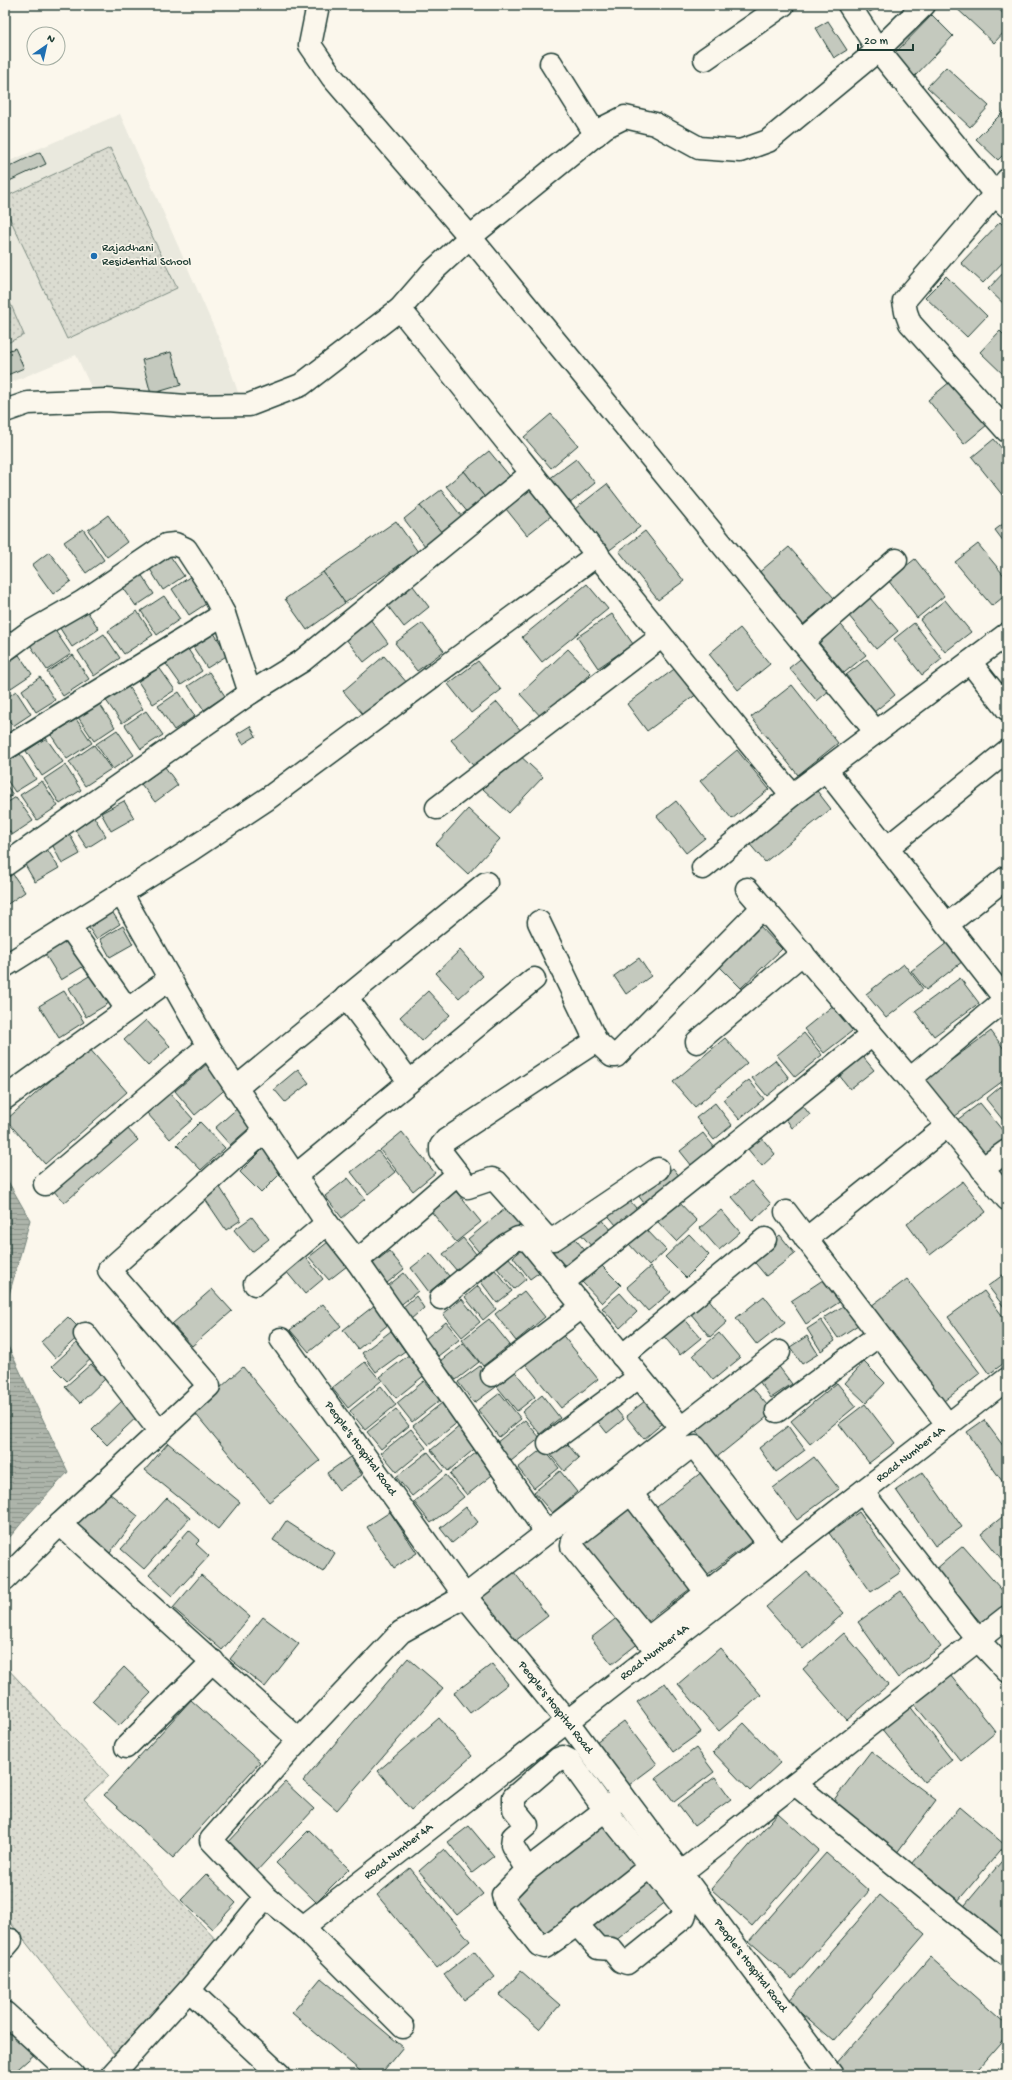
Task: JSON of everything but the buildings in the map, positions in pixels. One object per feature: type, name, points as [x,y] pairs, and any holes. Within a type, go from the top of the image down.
[{"type":"street","points":[[318,5],[310,46],[332,77],[470,237],[876,732]]},
{"type":"street","points":[[705,59],[783,5]]},
{"type":"street","points":[[849,5],[878,50],[1003,194],[904,301],[910,323],[1007,431]]},
{"type":"street","points":[[5,411],[28,403],[106,400],[186,406],[250,405],[301,385],[400,309],[432,272],[470,237],[605,128],[625,117],[656,124],[699,148],[740,151],[768,141],[878,50],[924,5]]},
{"type":"street","points":[[551,63],[596,135]]},
{"type":"street","points":[[400,309],[598,554],[661,637],[792,795]]},
{"type":"street","points":[[5,865],[250,693],[302,661],[532,472]]},
{"type":"street","points":[[5,650],[28,633],[82,602],[166,545],[175,544],[186,549],[208,583],[224,614],[250,693]]},
{"type":"street","points":[[5,966],[267,799],[598,554]]},
{"type":"street","points":[[802,642],[896,560]]},
{"type":"street","points":[[5,749],[224,614]]},
{"type":"street","points":[[703,868],[792,795],[1007,634]]},
{"type":"street","points":[[436,808],[661,637]]},
{"type":"street","points":[[970,662],[1007,709]]},
{"type":"street","points":[[888,847],[1007,751]]},
{"type":"street","points":[[826,770],[1006,998],[910,1079]]},
{"type":"street","points":[[948,924],[1007,877]]},
{"type":"street","points":[[236,1088],[486,884]]},
{"type":"street","points":[[747,889],[910,1079],[1007,1199]]},
{"type":"street","points":[[121,893],[208,1046],[266,1130],[327,1223],[357,1261],[546,1532]]},
{"type":"street","points":[[538,922],[596,1041],[612,1056],[616,1056],[762,908]]},
{"type":"street","points":[[69,926],[127,1009]]},
{"type":"street","points":[[697,1042],[803,953]]},
{"type":"street","points":[[5,1098],[170,979]]},
{"type":"street","points":[[295,1176],[534,979]]},
{"type":"street","points":[[346,997],[409,1081]]},
{"type":"street","points":[[562,1283],[872,1035]]},
{"type":"street","points":[[596,1041],[446,1140],[441,1146],[441,1152],[468,1187],[492,1179],[497,1182],[545,1236],[554,1239],[658,1169]]},
{"type":"street","points":[[45,1184],[208,1046]]},
{"type":"street","points":[[806,1239],[947,1126]]},
{"type":"street","points":[[5,1579],[60,1524],[209,1386],[110,1270],[266,1130]]},
{"type":"street","points":[[982,1169],[1007,1151]]},
{"type":"street","points":[[357,1261],[458,1174]]},
{"type":"street","points":[[786,1212],[948,1426]]},
{"type":"street","points":[[255,1284],[327,1223]]},
{"type":"street","points":[[442,1298],[506,1245],[518,1238],[529,1241],[681,1428]]},
{"type":"street","points":[[622,1356],[765,1239]]},
{"type":"street","points":[[492,1375],[582,1307]]},
{"type":"street","points":[[85,1334],[160,1432]]},
{"type":"street","points":[[777,1411],[879,1335]]},
{"type":"street","name":"People's Hospital Road","points":[[281,1339],[465,1596],[567,1721],[623,1796],[658,1860],[680,1873],[832,2075]]},
{"type":"street","points":[[403,2027],[303,1927],[266,1897],[211,1840],[299,1740],[401,1632],[465,1596],[779,1352]]},
{"type":"street","points":[[549,1443],[639,1377]]},
{"type":"street","name":"Road Number 4A","points":[[303,1927],[567,1721],[652,1645],[711,1599],[774,1551],[863,1492],[1007,1379]]},
{"type":"street","points":[[652,1645],[572,1546],[573,1540],[577,1535],[689,1448],[695,1447],[774,1551]]},
{"type":"street","points":[[863,1492],[978,1640],[1007,1671]]},
{"type":"street","points":[[631,1493],[711,1599]]},
{"type":"street","points":[[60,1524],[299,1740]]},
{"type":"street","points":[[680,1873],[1007,1617]]},
{"type":"street","points":[[126,1747],[213,1661]]},
{"type":"street","points":[[527,1870],[512,1845],[513,1837],[527,1824],[514,1808],[514,1797],[558,1759],[563,1757],[569,1760],[605,1810],[658,1860],[686,1911],[686,1914],[633,1958],[624,1963],[611,1949],[598,1948],[580,1928],[575,1926]]},
{"type":"street","points":[[795,1784],[1007,1955]]},
{"type":"street","points":[[623,1796],[527,1870],[503,1895],[505,1902],[539,1945],[545,1947],[575,1926],[658,1860]]},
{"type":"street","points":[[112,2075],[189,1990],[266,1897]]},
{"type":"street","points":[[189,1990],[280,2075]]},
{"type":"street","points":[[5,2013],[73,2075]]},
{"type":"shaded area","name":"Rajadhani Residential School","points":[[120,114],[223,348],[240,398],[96,398],[76,355],[5,385],[5,163]]},
{"type":"shaded area","points":[[110,148],[177,288],[67,339],[5,208],[5,197]]},
{"type":"shaded area","points":[[5,291],[24,335],[5,344]]},
{"type":"shaded area","points":[[5,1176],[30,1220],[5,1309]]},
{"type":"shaded area","points":[[5,1340],[68,1472],[28,1515],[5,1543]]},
{"type":"shaded area","points":[[5,1666],[109,1776],[84,1799],[219,1943],[114,2054],[5,1916]]},
{"type":"place","name":"Rajadhani Residential School","points":[[94,256]]}]
